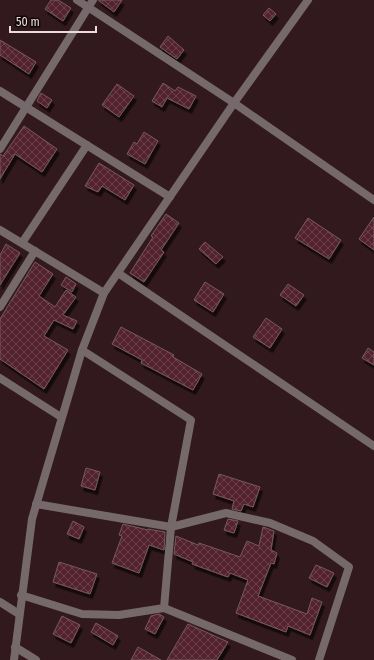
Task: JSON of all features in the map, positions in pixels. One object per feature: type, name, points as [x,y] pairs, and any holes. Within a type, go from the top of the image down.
[{"type":"street","points":[[77,0],[234,103],[374,200]]},
{"type":"street","points":[[0,149],[93,0]]},
{"type":"street","points":[[14,660],[21,595],[32,520],[61,417],[82,350],[104,293],[306,1]]},
{"type":"street","points":[[0,91],[170,197]]},
{"type":"street","points":[[22,243],[87,145]]},
{"type":"street","points":[[0,230],[104,293]]},
{"type":"street","points":[[0,307],[35,251]]},
{"type":"street","points":[[118,273],[374,446]]},
{"type":"street","points":[[82,350],[191,420],[171,527],[164,608]]},
{"type":"street","points":[[0,378],[61,417]]},
{"type":"street","points":[[36,504],[171,527],[226,513],[270,523],[313,541],[349,567],[319,660]]},
{"type":"street","points":[[21,595],[82,614],[118,615],[164,608],[292,660]]},
{"type":"street","points":[[0,602],[19,614]]},
{"type":"street","points":[[15,647],[36,660]]},
{"type":"building","points":[[51,0],[58,0],[71,8],[63,21],[45,9]]},
{"type":"building","points":[[98,0],[122,0],[114,12]]},
{"type":"building","points":[[269,8],[276,14],[270,21],[263,15]]},
{"type":"building","points":[[168,36],[184,50],[177,59],[160,47]]},
{"type":"building","points":[[0,40],[36,62],[29,74],[0,55]]},
{"type":"building","points":[[163,83],[175,91],[178,87],[196,96],[189,109],[167,98],[162,107],[152,101]]},
{"type":"building","points":[[117,84],[134,96],[119,117],[102,105]]},
{"type":"building","points":[[41,93],[52,100],[47,108],[37,101]]},
{"type":"building","points":[[24,126],[57,149],[42,172],[15,154],[0,179],[0,154],[3,156]]},
{"type":"building","points":[[144,132],[158,141],[145,164],[127,154],[134,142],[137,144]]},
{"type":"building","points":[[99,163],[134,185],[125,200],[102,186],[98,192],[85,186]]},
{"type":"building","points":[[166,214],[179,223],[161,250],[164,252],[144,282],[130,273],[153,237],[151,236]]},
{"type":"building","points":[[374,217],[374,250],[359,239]]},
{"type":"building","points":[[308,218],[341,240],[329,259],[295,238]]},
{"type":"building","points":[[205,242],[223,257],[216,264],[199,249]]},
{"type":"building","points":[[6,244],[20,253],[0,285],[0,255]]},
{"type":"building","points":[[35,262],[53,274],[39,296],[55,307],[66,290],[76,297],[63,315],[77,321],[73,329],[54,320],[44,336],[68,350],[44,389],[0,359],[0,319]]},
{"type":"building","points":[[66,277],[76,284],[72,292],[61,285]]},
{"type":"building","points":[[205,282],[224,294],[213,312],[194,300]]},
{"type":"building","points":[[288,284],[304,295],[296,306],[280,295]]},
{"type":"building","points":[[266,318],[282,329],[270,348],[253,337]]},
{"type":"building","points":[[121,327],[174,355],[173,357],[202,374],[193,390],[141,363],[142,360],[112,344]]},
{"type":"building","points":[[368,348],[374,352],[374,365],[362,358]]},
{"type":"building","points":[[86,468],[100,472],[95,490],[81,486]]},
{"type":"building","points":[[219,474],[260,487],[253,507],[244,504],[241,511],[232,509],[234,501],[213,494]]},
{"type":"building","points":[[228,519],[238,521],[234,533],[224,530]]},
{"type":"building","points":[[73,521],[84,527],[79,539],[67,534]]},
{"type":"building","points":[[123,524],[148,530],[165,532],[164,550],[149,545],[139,573],[112,563],[122,536],[119,535]]},
{"type":"building","points":[[263,527],[274,531],[271,550],[277,553],[274,564],[271,563],[258,596],[307,614],[312,598],[322,602],[310,635],[288,626],[286,632],[236,613],[248,580],[230,573],[228,577],[192,564],[193,562],[174,554],[176,536],[198,545],[199,543],[240,557],[247,541],[259,546]]},
{"type":"building","points":[[59,562],[97,574],[90,594],[53,582]]},
{"type":"building","points":[[316,565],[334,573],[327,587],[309,578]]},
{"type":"building","points":[[159,614],[164,617],[155,634],[145,629],[151,616]]},
{"type":"building","points":[[62,616],[80,625],[71,643],[53,634]]},
{"type":"building","points":[[96,623],[118,636],[113,645],[91,632]]},
{"type":"building","points":[[188,624],[228,642],[217,660],[167,660]]},
{"type":"building","points":[[138,647],[161,660],[131,660]]}]
